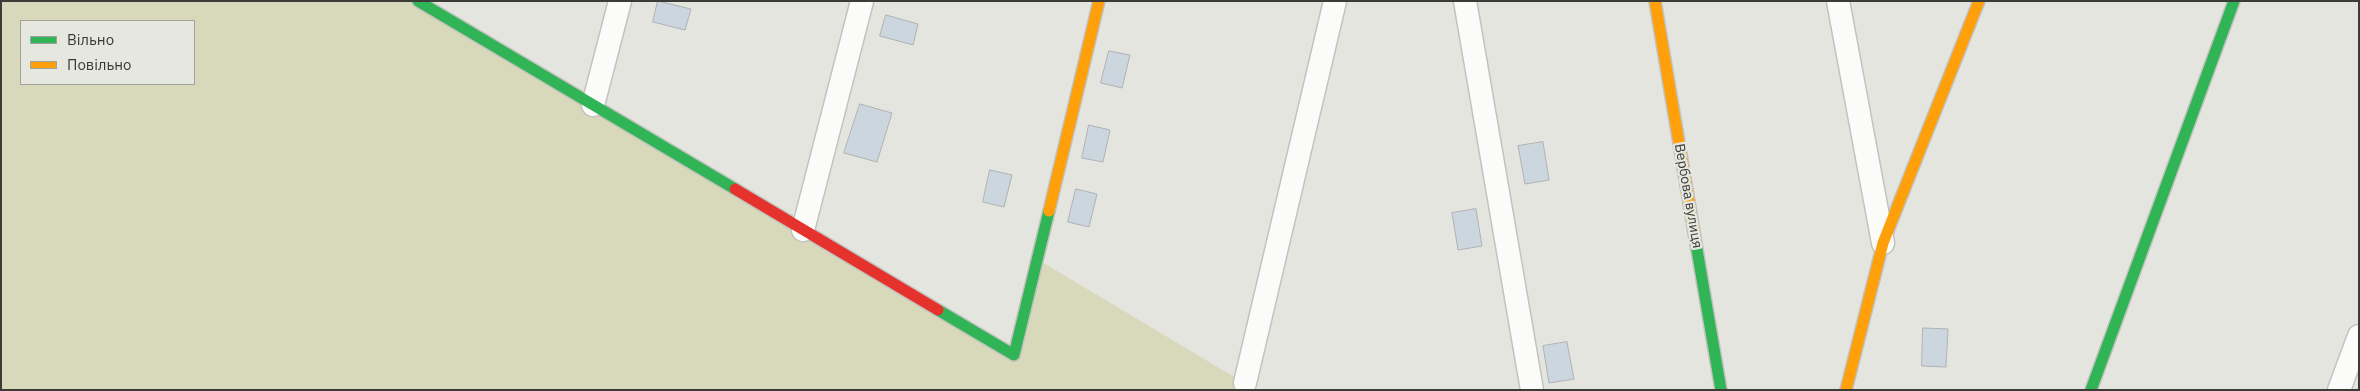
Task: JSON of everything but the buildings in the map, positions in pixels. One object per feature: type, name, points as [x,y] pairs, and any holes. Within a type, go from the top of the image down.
[{"type":"street","points":[[418,1],[1014,355],[1100,1]]},
{"type":"street","points":[[593,105],[620,1]]},
{"type":"street","points":[[804,230],[862,1]]},
{"type":"street","points":[[1245,384],[1335,1]]},
{"type":"street","points":[[1465,1],[1532,390]]},
{"type":"street","name":"Вербова вулиця","points":[[1655,1],[1721,390]]},
{"type":"street","points":[[1838,1],[1883,243]]},
{"type":"street","points":[[1846,390],[1883,243],[1979,1]]},
{"type":"street","points":[[2090,390],[2234,1]]},
{"type":"street","points":[[2339,390],[2359,336]]},
{"type":"green space","points":[[1,1],[418,1],[1014,355],[1037,259],[1256,390],[1,390]]},
{"type":"traffic: fast","points":[[418,1],[735,189]]},
{"type":"traffic: fast","points":[[2091,390],[2234,1]]},
{"type":"traffic: fast","points":[[938,310],[1014,355],[1049,211]]},
{"type":"traffic: fast","points":[[1695,238],[1721,390]]},
{"type":"traffic: slow","points":[[1049,211],[1099,1]]},
{"type":"traffic: slow","points":[[1655,1],[1695,238]]},
{"type":"traffic: slow","points":[[1846,390],[1883,243],[1979,1]]},
{"type":"traffic: jam","points":[[735,189],[938,310]]}]
